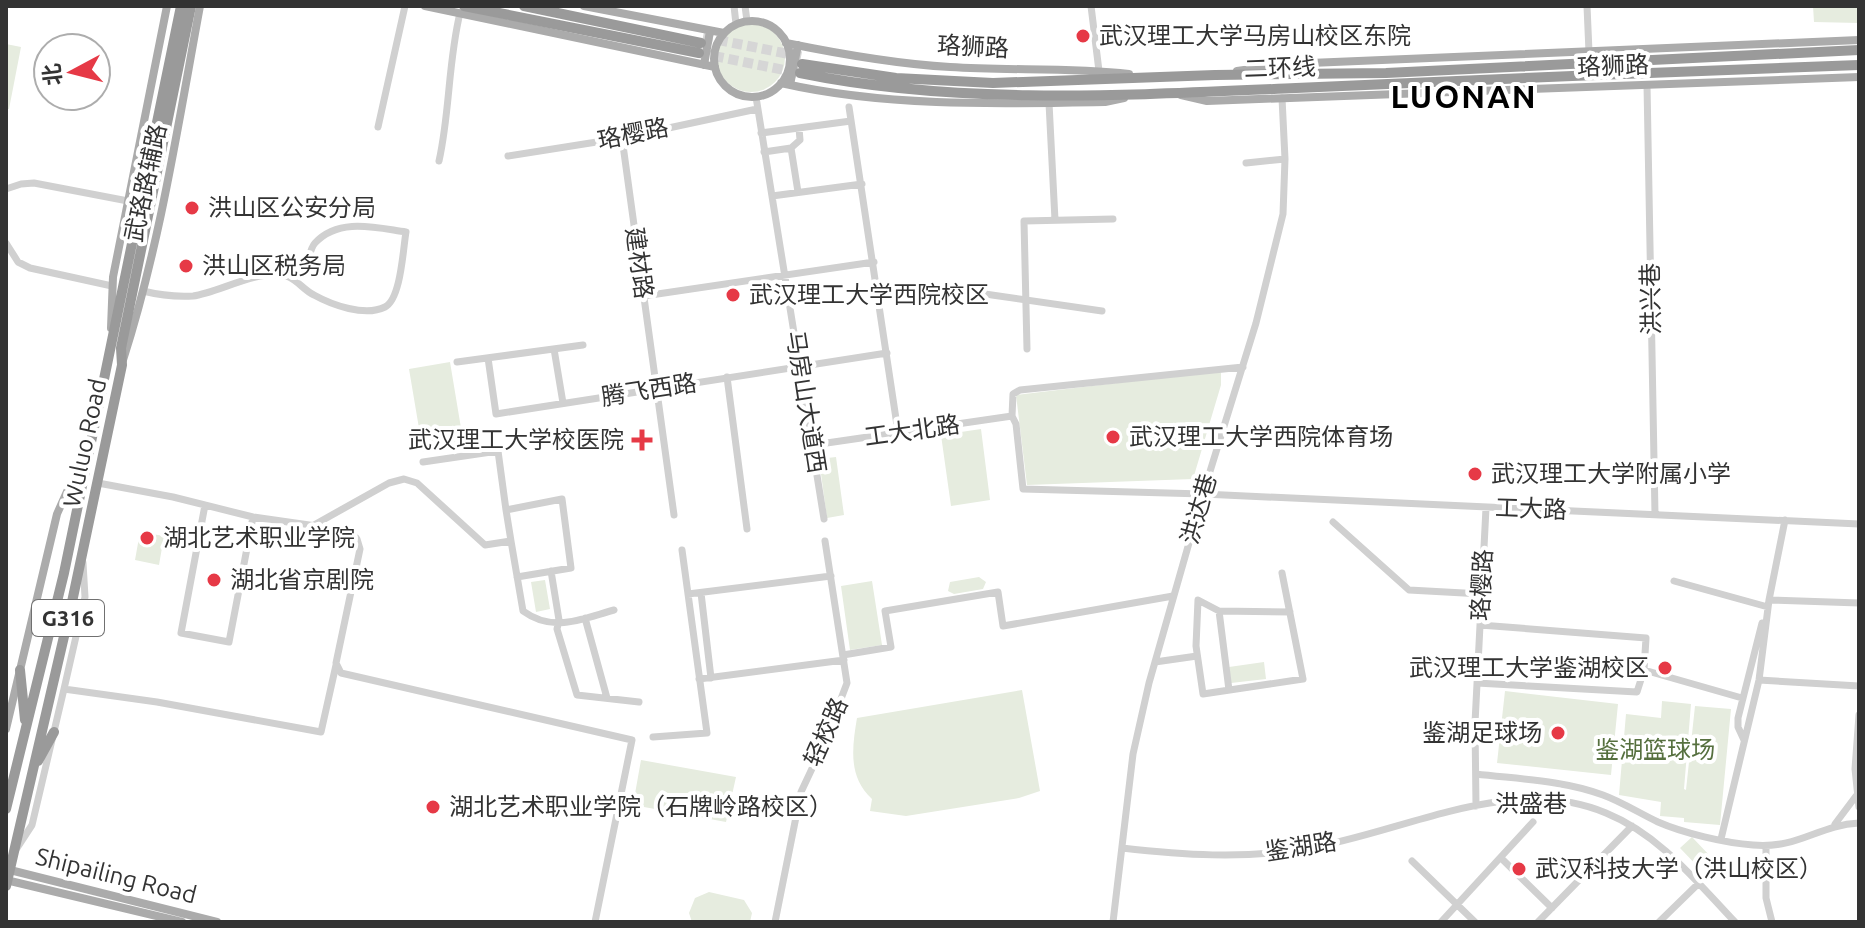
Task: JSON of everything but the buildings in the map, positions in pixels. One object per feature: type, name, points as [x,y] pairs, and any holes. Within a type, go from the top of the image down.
[{"type":"highway","name":"Wuluo Road","points":[[6,809],[64,573],[181,6]]},
{"type":"highway","name":"Wuluo Road","points":[[7,877],[98,483],[122,365],[121,348],[191,6]]},
{"type":"highway","points":[[524,6],[704,41]]},
{"type":"highway","points":[[559,6],[704,41]]},
{"type":"highway","points":[[463,8],[704,41]]},
{"type":"highway","name":"二环线","points":[[802,57],[858,74],[933,82],[1386,73],[1859,50]]},
{"type":"highway","name":"二环线","points":[[802,57],[856,83],[934,92],[1140,95],[1859,65]]},
{"type":"highway","points":[[20,670],[26,727]]},
{"type":"highway","points":[[31,773],[54,732]]},
{"type":"main road","name":"武珞路辅路","points":[[111,345],[112,286],[167,6]]},
{"type":"main road","name":"武珞路辅路","points":[[122,365],[143,291],[170,171],[200,6]]},
{"type":"main road","points":[[425,6],[463,8],[715,67]]},
{"type":"main road","points":[[584,6],[704,41],[736,24],[756,21],[774,28],[786,43],[789,85]]},
{"type":"main road","points":[[724,33],[715,48],[715,67],[727,88],[741,95],[756,97],[789,85],[938,103],[1105,102],[1140,95]]},
{"type":"main road","name":"珞狮路","points":[[1215,75],[1286,64],[1859,40]]},
{"type":"main road","points":[[704,41],[704,65]]},
{"type":"main road","name":"珞狮路","points":[[786,43],[802,57],[843,54],[948,67],[1099,71],[1149,77]]},
{"type":"main road","points":[[789,85],[802,57]]},
{"type":"main road","name":"珞狮路","points":[[1177,94],[1207,101],[1859,77]]},
{"type":"main road","points":[[6,729],[57,514],[69,487],[84,470]]},
{"type":"main road","name":"Shipailing Road","points":[[7,877],[182,922]]},
{"type":"main road","name":"Shipailing Road","points":[[7,877],[217,922]]},
{"type":"street","points":[[378,127],[405,6]]},
{"type":"street","points":[[734,6],[736,24]]},
{"type":"street","points":[[745,6],[747,21]]},
{"type":"street","points":[[1091,6],[1099,71]]},
{"type":"street","points":[[1587,6],[1589,52]]},
{"type":"street","points":[[439,161],[445,136],[452,46],[463,8]]},
{"type":"street","name":"洪兴巷","points":[[1647,85],[1655,514]]},
{"type":"street","name":"马房山大道西","points":[[756,97],[824,519]]},
{"type":"street","name":"洪达巷","points":[[1113,922],[1133,754],[1155,662],[1243,367],[1283,214],[1285,159],[1282,98]]},
{"type":"street","points":[[1049,103],[1055,220]]},
{"type":"street","points":[[849,107],[898,432]]},
{"type":"street","name":"珞樱路","points":[[508,156],[622,138],[757,109]]},
{"type":"street","points":[[761,133],[851,121]]},
{"type":"street","points":[[764,152],[791,148],[800,140],[799,128]]},
{"type":"street","name":"建材路","points":[[622,138],[674,515]]},
{"type":"street","points":[[791,148],[798,192]]},
{"type":"street","points":[[1246,163],[1285,159]]},
{"type":"street","points":[[6,189],[34,183],[128,201]]},
{"type":"street","points":[[772,196],[862,184]]},
{"type":"street","points":[[1027,349],[1024,221],[1113,219]]},
{"type":"street","points":[[143,291],[192,296],[262,277],[289,277],[304,272],[316,242],[341,229],[372,226],[406,232],[395,296],[388,306],[376,310],[338,306],[312,295],[289,277]]},
{"type":"street","points":[[6,243],[18,262],[30,268],[112,286]]},
{"type":"street","points":[[644,296],[874,262]]},
{"type":"street","points":[[978,293],[1102,311]]},
{"type":"street","points":[[457,362],[583,345]]},
{"type":"street","points":[[554,349],[563,403]]},
{"type":"street","name":"腾飞西路","points":[[488,358],[496,414],[887,353]]},
{"type":"street","points":[[1012,416],[1013,394],[1020,390],[1243,367]]},
{"type":"street","points":[[727,377],[747,529]]},
{"type":"street","name":"工大路","points":[[1012,416],[1016,424],[1023,489],[1203,494],[1859,524]]},
{"type":"street","name":"工大北路","points":[[813,445],[1012,416]]},
{"type":"street","points":[[423,462],[498,451],[523,611],[541,622],[558,624],[614,610]]},
{"type":"street","points":[[312,526],[389,483],[404,479],[417,483],[485,545],[511,541]]},
{"type":"street","points":[[64,689],[157,702],[321,732],[359,544],[351,531],[253,517],[98,483]]},
{"type":"street","points":[[506,510],[562,499],[571,568],[517,577]]},
{"type":"street","points":[[205,505],[181,633],[229,642],[253,517]]},
{"type":"street","name":"珞樱路","points":[[1476,806],[1477,683],[1486,508]]},
{"type":"street","points":[[1744,740],[1737,723],[1768,604],[1785,520]]},
{"type":"street","points":[[1333,522],[1409,590],[1482,594]]},
{"type":"street","name":"轻校路","points":[[775,922],[801,792],[847,683],[825,541]]},
{"type":"street","points":[[653,737],[707,733],[682,550]]},
{"type":"street","points":[[14,854],[32,825],[85,597],[82,554]]},
{"type":"street","points":[[551,571],[557,629],[577,695],[639,702]]},
{"type":"street","points":[[1282,573],[1290,612],[1303,679],[1203,694],[1197,656],[1197,602],[1219,611],[1290,612]]},
{"type":"street","points":[[688,594],[831,576]]},
{"type":"street","points":[[1674,581],[1768,604],[1859,603]]},
{"type":"street","points":[[699,679],[891,647],[885,611],[998,592],[1003,626],[1173,596]]},
{"type":"street","points":[[701,593],[711,678]]},
{"type":"street","points":[[1721,839],[1759,680],[1768,604]]},
{"type":"street","points":[[1219,611],[1229,690]]},
{"type":"street","points":[[585,618],[607,698]]},
{"type":"street","points":[[1477,683],[1637,692],[1644,670],[1646,638],[1480,625]]},
{"type":"street","points":[[1155,662],[1197,656]]},
{"type":"street","points":[[336,663],[341,673],[346,675],[632,740],[595,922]]},
{"type":"street","points":[[1644,670],[1742,698]]},
{"type":"street","points":[[1759,680],[1859,686]]},
{"type":"street","points":[[1859,715],[1855,769],[1859,807]]},
{"type":"street","points":[[1476,774],[1591,791],[1670,827],[1766,846],[1798,842],[1833,826],[1859,823]]},
{"type":"street","points":[[1833,826],[1844,815],[1859,786]]},
{"type":"street","name":"洪盛巷","points":[[1476,806],[1521,799],[1558,800],[1598,810],[1655,840],[1735,922]]},
{"type":"street","name":"鉴湖路","points":[[1122,848],[1198,856],[1278,853],[1326,845],[1476,806]]},
{"type":"street","points":[[1441,922],[1533,822]]},
{"type":"street","points":[[1538,922],[1632,826]]},
{"type":"street","points":[[1766,846],[1767,906],[1772,922]]},
{"type":"street","points":[[1501,858],[1552,908]]},
{"type":"street","points":[[1412,861],[1475,922]]},
{"type":"street","points":[[1659,922],[1699,883]]},
{"type":"green space","points":[[1813,6],[1859,6],[1859,23],[1814,22]]},
{"type":"green space","points":[[751,24],[775,34],[785,58],[775,82],[751,92],[727,82],[717,58],[727,34]]},
{"type":"green space","points":[[6,44],[21,47],[9,109],[6,109]]},
{"type":"green space","points":[[450,362],[464,446],[423,452],[409,369]]},
{"type":"green space","name":"武汉理工大学西院体育场","points":[[1221,373],[1221,385],[1193,479],[1027,485],[1016,395]]},
{"type":"green space","points":[[981,429],[990,500],[951,506],[941,435]]},
{"type":"green space","points":[[836,457],[844,515],[827,518],[819,459]]},
{"type":"green space","points":[[140,532],[164,536],[159,565],[135,560]]},
{"type":"green space","points":[[979,577],[986,582],[983,589],[954,594],[948,591],[950,582]]},
{"type":"green space","points":[[545,580],[550,609],[536,612],[531,582]]},
{"type":"green space","points":[[872,581],[882,645],[850,650],[841,586]]},
{"type":"green space","points":[[1264,662],[1266,679],[1231,683],[1229,667]]},
{"type":"green space","points":[[1022,690],[1040,791],[1019,798],[906,816],[870,811],[872,799],[855,772],[857,718]]},
{"type":"green space","name":"鉴湖足球场","points":[[1505,691],[1618,704],[1611,775],[1497,763]]},
{"type":"green space","name":"鉴湖篮球场","points":[[1662,701],[1691,704],[1686,790],[1695,706],[1731,709],[1720,825],[1660,816],[1661,802],[1619,795],[1626,714],[1661,718]]},
{"type":"green space","points":[[641,760],[736,777],[726,822],[633,805]]},
{"type":"green space","points":[[1692,837],[1712,858],[1700,869],[1680,848]]},
{"type":"green space","points":[[709,892],[744,900],[752,913],[750,922],[692,922],[689,913],[695,898]]},
{"type":"tunnel","points":[[703,37],[804,57]]},
{"type":"tunnel","points":[[699,53],[799,73]]},
{"type":"place","name":"武汉理工大学马房山校区东院","points":[[1083,36]]},
{"type":"place","name":"洪山区公安分局","points":[[192,208]]},
{"type":"place","name":"洪山区税务局","points":[[186,266]]},
{"type":"place","name":"武汉理工大学西院校区","points":[[733,295]]},
{"type":"place","name":"武汉理工大学西院体育场","points":[[1113,437]]},
{"type":"place","name":"武汉理工大学校医院","points":[[642,440]]},
{"type":"place","name":"武汉理工大学附属小学","points":[[1475,474]]},
{"type":"place","name":"湖北艺术职业学院","points":[[147,538]]},
{"type":"place","name":"湖北省京剧院","points":[[214,580]]},
{"type":"place","name":"武汉理工大学鉴湖校区","points":[[1665,668]]},
{"type":"place","name":"鉴湖足球场","points":[[1558,733]]},
{"type":"place","name":"湖北艺术职业学院（石牌岭路校区）","points":[[433,807]]},
{"type":"place","name":"武汉科技大学（洪山校区）","points":[[1519,869]]},
{"type":"district","name":"LUONAN","points":[[1464,97]]}]
